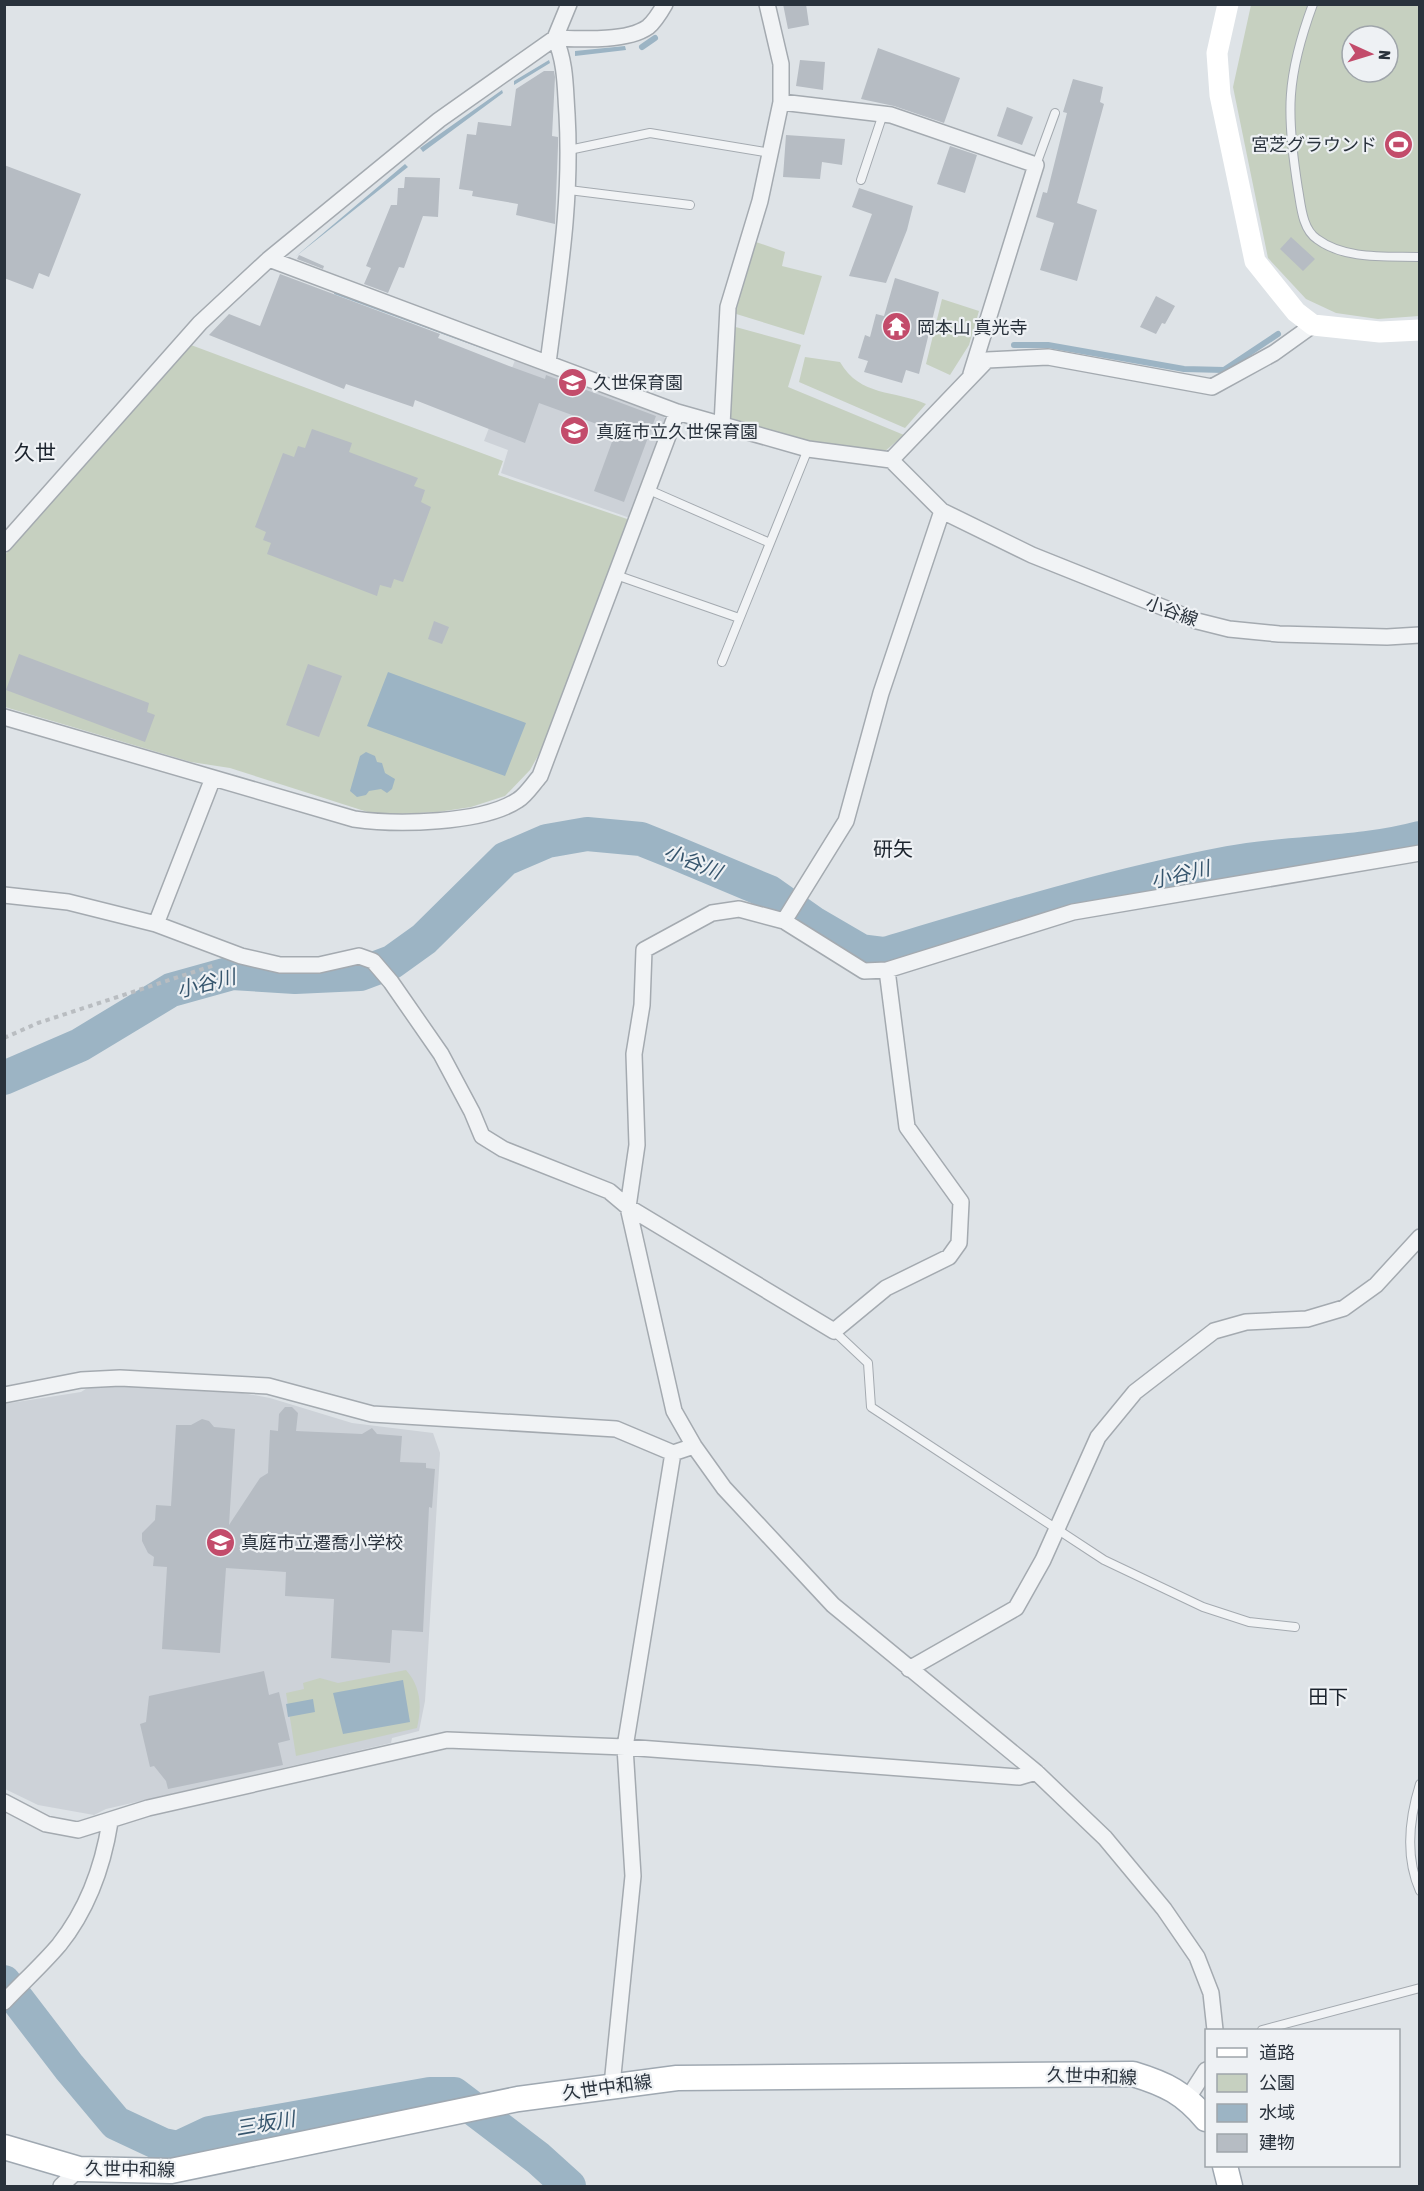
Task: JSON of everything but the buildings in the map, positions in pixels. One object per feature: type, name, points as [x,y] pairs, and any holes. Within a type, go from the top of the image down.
[{"type":"main road","name":"久世中和線","points":[[4,2147],[79,2169],[171,2172],[476,2109],[612,2085],[677,2078],[1133,2074],[1161,2083],[1188,2098],[1205,2118]]},
{"type":"main road","points":[[1225,2167],[1230,2187]]},
{"type":"street","points":[[4,544],[200,324],[269,259],[439,120],[555,38],[569,4]]},
{"type":"street","points":[[555,38],[589,40],[631,34],[648,27],[665,4]]},
{"type":"street","points":[[722,425],[728,308],[760,201],[781,102],[781,64],[767,4]]},
{"type":"street","points":[[1228,4],[1217,53],[1220,95],[1255,261],[1296,312],[1313,325],[1380,332],[1419,330]]},
{"type":"street","points":[[548,363],[569,190],[564,58],[555,38]]},
{"type":"street","points":[[781,102],[883,114],[1036,165],[970,376]]},
{"type":"street","points":[[269,259],[677,412],[808,449],[891,459],[987,360],[1048,357],[1212,387],[1274,352],[1313,325]]},
{"type":"street","points":[[4,717],[354,819],[386,824],[491,812],[519,800],[540,776],[677,412]]},
{"type":"street","name":"小谷線","points":[[891,459],[942,511],[1032,555],[1122,593],[1229,629],[1279,634],[1387,637],[1419,635]]},
{"type":"street","points":[[784,921],[846,821],[880,693],[942,511]]},
{"type":"street","points":[[156,924],[213,778]]},
{"type":"street","points":[[1215,2029],[1211,1993],[1197,1957],[1164,1909],[1105,1838],[1036,1772],[833,1605],[724,1488],[694,1446],[674,1411],[628,1207],[637,1145],[634,1054],[642,1005],[644,950],[712,913],[739,909],[784,921],[864,971],[887,970],[1073,912],[1419,854]]},
{"type":"street","points":[[4,895],[68,902],[156,924],[241,956],[280,965],[319,965],[358,956],[373,960],[441,1054],[482,1136],[503,1149],[609,1191],[628,1207],[834,1330],[886,1288],[949,1257],[959,1243],[961,1202],[908,1127],[887,970]]},
{"type":"street","points":[[909,1669],[1016,1608],[1057,1532],[1098,1437],[1135,1392],[1214,1331],[1246,1322],[1307,1319],[1344,1308],[1376,1285],[1419,1237]]},
{"type":"street","points":[[4,1395],[81,1380],[111,1378],[195,1380],[268,1386],[372,1414],[616,1429],[673,1453],[694,1446]]},
{"type":"street","points":[[612,2085],[633,1876],[625,1747],[673,1453]]},
{"type":"street","points":[[4,1802],[46,1824],[78,1830],[110,1822],[148,1808],[447,1740],[625,1747],[1019,1777],[1036,1772]]},
{"type":"street","points":[[4,2002],[59,1944],[83,1908],[105,1853],[110,1822]]},
{"type":"street","points":[[1188,2098],[1205,2072]]},
{"type":"street","points":[[61,2187],[79,2169]]},
{"type":"lane","points":[[1313,4],[1297,46],[1289,92],[1289,136],[1303,219],[1315,239],[1347,253],[1419,257]]},
{"type":"lane","points":[[1036,165],[1055,113]]},
{"type":"lane","points":[[861,180],[883,114]]},
{"type":"lane","points":[[569,150],[650,133],[771,153]]},
{"type":"lane","points":[[569,190],[690,205]]},
{"type":"lane","points":[[722,662],[808,449]]},
{"type":"lane","points":[[649,490],[770,543]]},
{"type":"lane","points":[[616,575],[739,618]]},
{"type":"lane","points":[[834,1330],[868,1363],[871,1407],[1057,1532],[1104,1560],[1203,1607],[1249,1622],[1295,1627]]},
{"type":"lane","points":[[1419,1785],[1410,1815],[1412,1874],[1419,1891]]},
{"type":"lane","points":[[1269,2029],[1419,1988]]},
{"type":"path","points":[[4,1038],[38,1023],[241,956]]},
{"type":"shaded area","name":"真庭市立久世保育園","points":[[517,355],[661,411],[666,421],[630,518],[501,473],[508,450],[484,441]]},
{"type":"shaded area","name":"真庭市立遷喬小学校","points":[[92,1385],[232,1391],[270,1398],[352,1423],[433,1433],[440,1453],[425,1701],[419,1731],[392,1738],[391,1743],[106,1809],[94,1815],[38,1805],[5,1789],[4,1404],[81,1392]]},
{"type":"green space","points":[[1251,5],[1419,5],[1419,316],[1378,319],[1336,313],[1306,299],[1268,258],[1233,87]]},
{"type":"green space","points":[[753,241],[785,252],[782,266],[822,276],[804,335],[733,313]]},
{"type":"green space","points":[[942,299],[979,311],[969,345],[950,375],[926,364]]},
{"type":"green space","points":[[732,326],[801,345],[788,387],[904,435],[884,452],[800,442],[731,418],[728,408]]},
{"type":"green space","points":[[191,345],[503,461],[498,475],[630,520],[547,740],[530,770],[505,796],[471,807],[438,812],[377,815],[230,768],[191,762],[5,707],[5,555],[156,377]]},
{"type":"green space","points":[[805,357],[840,362],[848,373],[868,387],[926,404],[905,428],[799,382]]},
{"type":"green space","points":[[406,1670],[415,1683],[419,1697],[417,1728],[296,1756],[286,1693],[304,1689],[303,1683],[320,1678],[338,1683]]},
{"type":"water","points":[[625,46],[626,50],[575,56],[575,51]]},
{"type":"water","points":[[549,60],[550,63],[514,85],[514,81]]},
{"type":"water","points":[[502,90],[503,93],[423,152],[420,148]]},
{"type":"water","points":[[405,164],[408,167],[295,257]]},
{"type":"water","points":[[335,289],[490,347],[489,351],[334,294]]},
{"type":"water","points":[[388,672],[526,723],[505,776],[367,726]]},
{"type":"water","points":[[366,752],[375,756],[377,762],[382,763],[385,773],[395,779],[392,789],[387,793],[381,789],[369,791],[366,795],[357,797],[350,791],[360,756]]},
{"type":"water","points":[[403,1680],[410,1722],[343,1734],[333,1693]]},
{"type":"water","points":[[313,1699],[315,1712],[288,1717],[286,1704]]},
{"type":"waterway","points":[[642,47],[655,38]]},
{"type":"waterway","points":[[1014,345],[1048,345],[1184,369],[1224,370],[1278,334]]},
{"type":"waterway","name":"小谷川","points":[[4,1078],[80,1045],[171,990],[232,973],[295,977],[360,974],[392,962],[424,939],[505,859],[547,841],[587,834],[641,839],[671,851],[769,892],[813,923],[861,951],[885,954],[1056,904],[1186,872],[1253,859],[1372,847],[1420,838]]},
{"type":"waterway","name":"三坂川","points":[[4,1982],[69,2067],[116,2123],[163,2145],[178,2148],[210,2133],[430,2094],[454,2094],[538,2158],[569,2186]]},
{"type":"place","name":"宮芝グラウンド","points":[[1398,144]]},
{"type":"place","name":"岡本山 真光寺","points":[[896,327]]},
{"type":"place","name":"久世保育園","points":[[572,382]]},
{"type":"place","name":"真庭市立久世保育園","points":[[575,431]]},
{"type":"place","name":"真庭市立遷喬小学校","points":[[220,1542]]},
{"type":"district","name":"久世","points":[[35,452]]},
{"type":"district","name":"研矢","points":[[893,848]]},
{"type":"district","name":"田下","points":[[1328,1696]]}]
